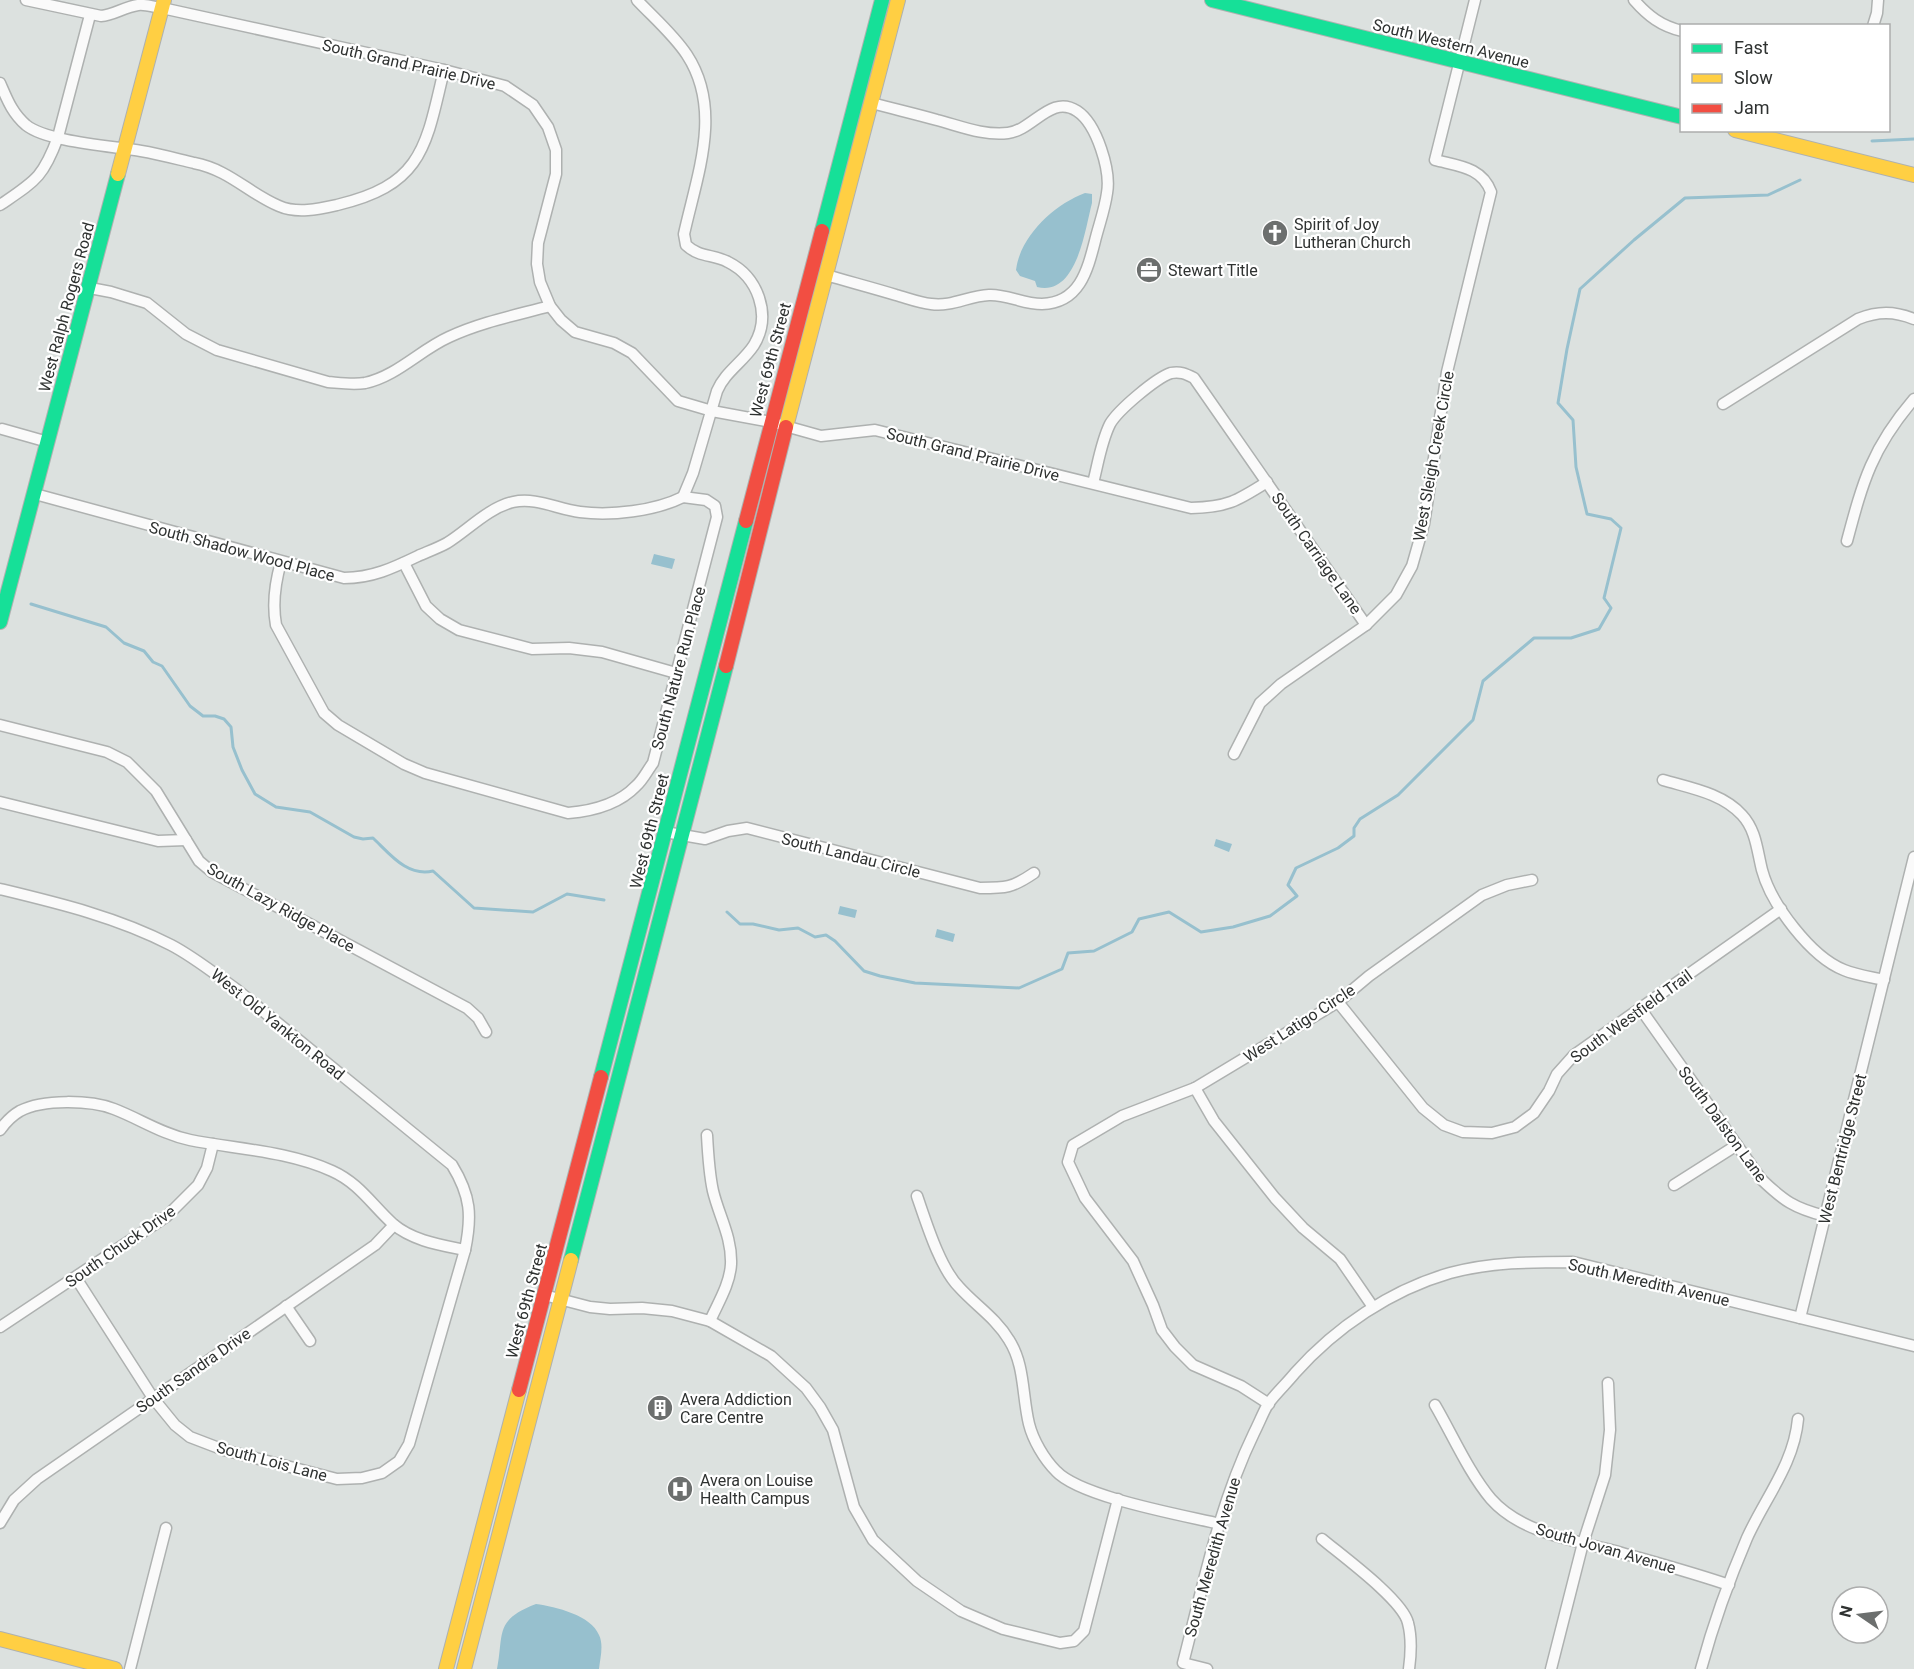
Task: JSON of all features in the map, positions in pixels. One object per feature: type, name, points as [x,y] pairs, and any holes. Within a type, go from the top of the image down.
[{"type":"main road","name":"West 69th Street","points":[[446,1669],[882,0]]},
{"type":"main road","name":"West 69th Street","points":[[464,1669],[721,688],[898,0]]},
{"type":"main road","name":"South Western Avenue","points":[[1212,0],[1680,117]]},
{"type":"main road","name":"West Ralph Rogers Road","points":[[0,622],[90,288],[124,148],[163,4]]},
{"type":"main road","points":[[1743,132],[1914,175]]},
{"type":"main road","points":[[810,271],[826,275]]},
{"type":"main road","points":[[704,683],[721,688]]},
{"type":"main road","points":[[0,1639],[115,1669]]},
{"type":"street","name":"South Grand Prairie Drive","points":[[26,0],[90,15],[111,15],[140,5],[163,4],[505,86],[533,105],[548,127],[556,150],[556,174],[538,243],[537,264],[540,282],[550,306],[575,332],[614,343],[632,352],[678,401],[821,436],[875,430],[1191,508],[1216,508],[1236,502],[1267,482]]},
{"type":"street","points":[[637,0],[686,53],[699,75],[706,105],[706,135],[684,234],[686,245],[695,253],[728,261],[743,272],[757,289],[762,306],[762,323],[754,344],[722,380],[717,391],[693,473],[683,497]]},
{"type":"street","points":[[1458,62],[1475,0]]},
{"type":"street","points":[[1634,0],[1648,16],[1667,27],[1680,30]]},
{"type":"street","points":[[1874,24],[1878,0]]},
{"type":"street","points":[[0,205],[35,181],[51,156],[90,15]]},
{"type":"street","name":"West Sleigh Creek Circle","points":[[1234,754],[1260,703],[1281,684],[1366,625],[1396,595],[1412,566],[1424,524],[1447,372],[1491,192],[1486,180],[1474,171],[1434,160],[1458,62]]},
{"type":"street","points":[[0,83],[15,115],[38,132],[84,143],[124,148],[211,168],[279,206],[292,210],[327,207],[355,201],[381,190],[402,176],[423,150],[444,70]]},
{"type":"street","points":[[826,275],[931,304],[952,304],[974,296],[992,295],[1026,304],[1045,304],[1065,299],[1077,288],[1087,273],[1090,263],[1109,181],[1105,159],[1096,137],[1083,116],[1076,110],[1064,106],[1049,109],[1028,126],[1010,133],[987,133],[872,103]]},
{"type":"street","points":[[90,288],[111,291],[147,303],[186,334],[217,350],[328,382],[345,383],[363,383],[381,378],[447,337],[464,330],[550,306]]},
{"type":"street","points":[[1723,404],[1858,319],[1876,312],[1896,313],[1914,319]]},
{"type":"street","name":"South Carriage Lane","points":[[1093,483],[1111,422],[1128,402],[1170,373],[1183,372],[1194,378],[1366,625]]},
{"type":"street","points":[[1847,541],[1861,487],[1871,462],[1898,418],[1914,399]]},
{"type":"street","points":[[2,429],[48,442]]},
{"type":"street","name":"South Shadow Wood Place","points":[[34,494],[344,578],[362,578],[379,574],[446,544],[494,510],[512,502],[531,500],[580,512],[602,512],[664,506],[683,497]]},
{"type":"street","name":"South Nature Run Place","points":[[280,562],[273,610],[276,625],[324,713],[338,725],[404,764],[425,773],[568,813],[590,811],[616,802],[636,787],[653,763],[717,518],[715,506],[706,500],[683,497]]},
{"type":"street","points":[[404,563],[426,606],[440,619],[459,630],[532,649],[569,648],[602,652],[676,673]]},
{"type":"street","name":"South Lazy Ridge Place","points":[[0,725],[107,752],[127,762],[156,791],[198,861],[212,872],[467,1008],[478,1018],[486,1032]]},
{"type":"street","points":[[1664,780],[1720,798],[1741,813],[1750,825],[1759,852],[1762,871],[1770,889],[1781,909],[1813,950],[1830,963],[1845,970],[1884,980]]},
{"type":"street","points":[[0,802],[158,840],[186,840]]},
{"type":"street","name":"South Landau Circle","points":[[665,832],[705,839],[728,831],[747,828],[980,888],[1004,888],[1017,885],[1034,873]]},
{"type":"street","name":"West Bentridge Street","points":[[1800,1318],[1914,857]]},
{"type":"street","name":"West Latigo Circle","points":[[1269,1404],[1240,1386],[1193,1365],[1162,1330],[1133,1262],[1084,1198],[1068,1162],[1073,1145],[1122,1116],[1195,1088],[1338,1002],[1369,976],[1482,895],[1507,885],[1532,880]]},
{"type":"street","name":"West Old Yankton Road","points":[[0,889],[79,908],[139,931],[170,945],[236,989],[452,1165],[461,1179],[467,1200],[470,1222],[465,1250]]},
{"type":"street","name":"South Westfield Trail","points":[[1338,1002],[1423,1108],[1444,1125],[1463,1132],[1492,1133],[1515,1127],[1534,1113],[1557,1074],[1574,1055],[1781,909]]},
{"type":"street","name":"South Dalston Lane","points":[[1640,1008],[1761,1179],[1784,1200],[1802,1210],[1825,1216]]},
{"type":"street","points":[[1195,1088],[1214,1121],[1275,1198],[1303,1228],[1340,1259],[1373,1307]]},
{"type":"street","points":[[0,1130],[20,1111],[41,1104],[91,1103],[112,1108],[169,1135],[271,1154],[332,1171],[366,1194],[394,1225],[421,1240],[465,1250]]},
{"type":"street","points":[[707,1135],[710,1174],[730,1242],[731,1265],[727,1281],[710,1321]]},
{"type":"street","name":"South Chuck Drive","points":[[0,1327],[76,1278],[184,1201],[198,1185],[207,1168],[213,1143]]},
{"type":"street","points":[[1674,1185],[1737,1145]]},
{"type":"street","points":[[916,1196],[936,1249],[957,1286],[991,1316],[1009,1339],[1019,1361],[1029,1425],[1041,1451],[1057,1473],[1085,1489],[1220,1524]]},
{"type":"street","name":"South Sandra Drive","points":[[0,1523],[14,1500],[37,1479],[285,1305],[375,1245],[394,1225]]},
{"type":"street","name":"South Lois Lane","points":[[76,1278],[153,1398],[175,1425],[190,1437],[224,1450],[337,1479],[362,1478],[382,1473],[399,1461],[409,1444],[465,1250]]},
{"type":"street","name":"South Meredith Avenue","points":[[1207,1669],[1183,1663],[1233,1479],[1269,1404],[1314,1351],[1373,1307],[1421,1283],[1451,1273],[1497,1265],[1573,1262],[1914,1346]]},
{"type":"street","points":[[544,1295],[610,1309],[642,1308],[672,1311],[710,1321],[771,1356],[806,1388],[820,1407],[832,1430],[854,1507],[873,1540],[917,1581],[961,1611],[1003,1629],[1060,1643],[1074,1641],[1084,1631],[1118,1499]]},
{"type":"street","points":[[285,1305],[310,1341]]},
{"type":"street","points":[[1551,1669],[1583,1543],[1605,1475],[1610,1430],[1608,1383]]},
{"type":"street","name":"South Jovan Avenue","points":[[1435,1405],[1474,1474],[1492,1499],[1513,1516],[1538,1531],[1698,1574],[1729,1585]]},
{"type":"street","points":[[1701,1669],[1748,1536],[1790,1457],[1797,1437],[1798,1419]]},
{"type":"street","points":[[130,1669],[166,1528]]},
{"type":"street","points":[[1322,1539],[1389,1596],[1408,1620],[1411,1651],[1409,1669]]},
{"type":"water","points":[[1085,193],[1092,194],[1092,203],[1082,244],[1070,272],[1061,282],[1051,287],[1037,287],[1035,281],[1020,276],[1016,270],[1024,245],[1051,213]]},
{"type":"water","points":[[654,554],[675,559],[672,569],[651,564]]},
{"type":"water","points":[[1216,839],[1232,844],[1229,852],[1214,846]]},
{"type":"water","points":[[840,906],[857,910],[855,918],[838,914]]},
{"type":"water","points":[[937,929],[955,934],[953,942],[935,937]]},
{"type":"water","points":[[536,1604],[572,1613],[595,1628],[601,1643],[599,1669],[497,1669],[501,1637],[507,1622],[513,1616]]},
{"type":"waterway","points":[[1872,141],[1914,139]]},
{"type":"waterway","points":[[727,912],[740,924],[753,924],[779,930],[798,928],[815,937],[826,935],[835,941],[864,971],[880,976],[915,983],[1019,988],[1062,969],[1068,953],[1094,951],[1132,932],[1139,919],[1169,912],[1201,932],[1233,927],[1270,916],[1297,896],[1288,885],[1296,868],[1338,848],[1354,836],[1354,828],[1360,819],[1398,795],[1473,720],[1483,681],[1534,638],[1571,638],[1599,629],[1611,608],[1604,598],[1621,528],[1611,519],[1587,514],[1576,467],[1573,420],[1558,403],[1580,289],[1685,198],[1768,195],[1800,180]]},
{"type":"waterway","points":[[31,604],[106,627],[124,643],[144,651],[153,662],[162,666],[190,706],[203,716],[224,719],[231,727],[233,747],[255,794],[276,807],[310,812],[354,837],[373,838],[407,867],[415,871],[433,871],[474,908],[533,912],[567,894],[604,900]]},
{"type":"traffic: fast","points":[[822,231],[882,0]]},
{"type":"traffic: fast","points":[[1212,0],[1680,117]]},
{"type":"traffic: fast","points":[[0,622],[118,174]]},
{"type":"traffic: fast","points":[[601,1077],[746,521]]},
{"type":"traffic: fast","points":[[571,1260],[726,666]]},
{"type":"traffic: slow","points":[[118,174],[164,0]]},
{"type":"traffic: slow","points":[[786,427],[898,0]]},
{"type":"traffic: slow","points":[[1743,132],[1914,175]]},
{"type":"traffic: slow","points":[[464,1669],[571,1260]]},
{"type":"traffic: slow","points":[[446,1669],[519,1390]]},
{"type":"traffic: slow","points":[[0,1639],[115,1669]]},
{"type":"traffic: jam","points":[[746,521],[822,231]]},
{"type":"traffic: jam","points":[[726,666],[786,427]]},
{"type":"traffic: jam","points":[[519,1390],[601,1077]]},
{"type":"place","name":"Spirit of Joy Lutheran Church","points":[[1275,233]]},
{"type":"place","name":"Stewart Title","points":[[1149,270]]},
{"type":"place","name":"Avera Addiction Care Centre","points":[[660,1408]]},
{"type":"place","name":"Avera on Louise Health Campus","points":[[680,1489]]}]
